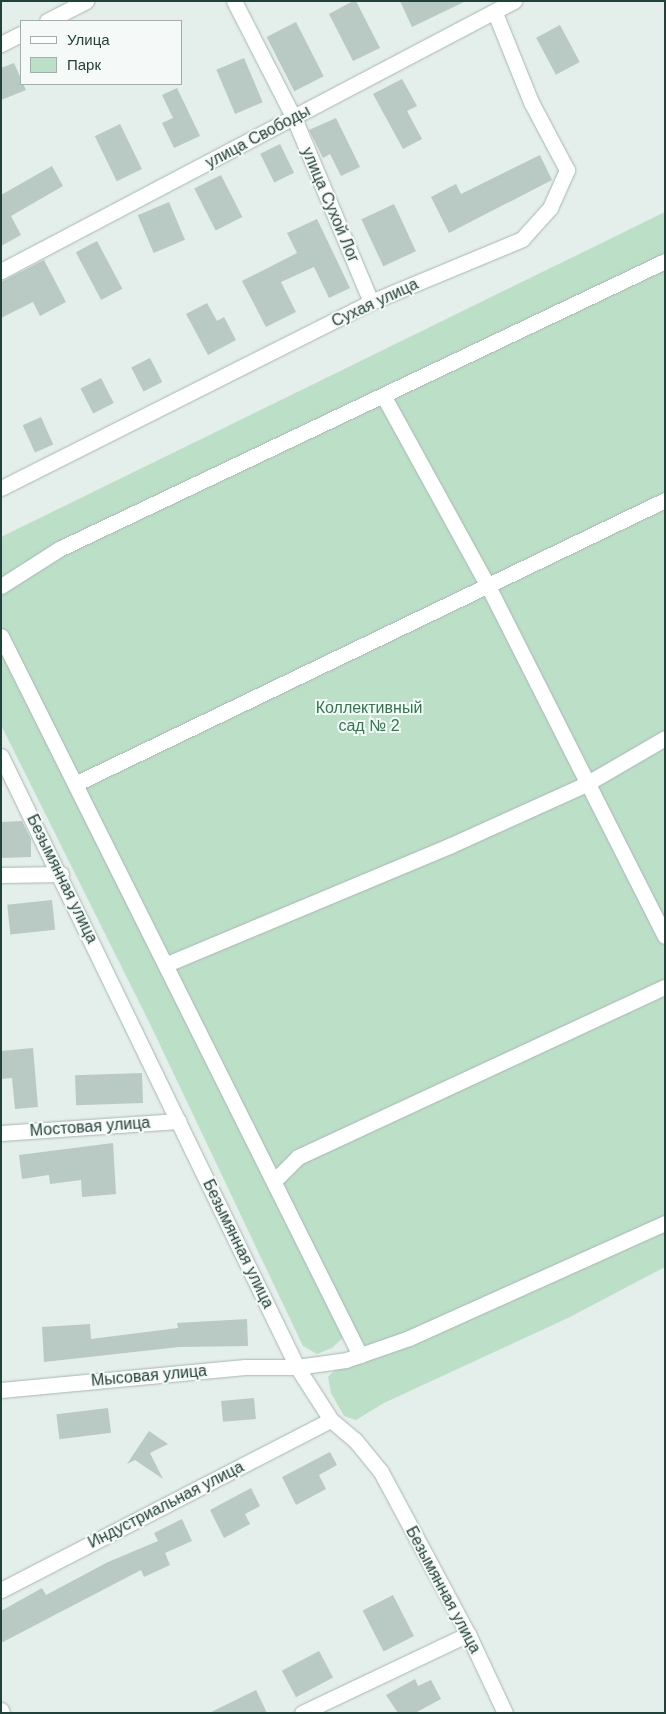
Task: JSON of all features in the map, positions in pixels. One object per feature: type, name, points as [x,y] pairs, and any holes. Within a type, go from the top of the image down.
[{"type":"street","points":[[49,20],[86,1]]},
{"type":"street","name":"улица Сухой Лог","points":[[234,1],[294,118],[372,302]]},
{"type":"street","name":"улица Свободы","points":[[1,271],[495,13],[514,1]]},
{"type":"street","name":"Сухая улица","points":[[1,488],[372,302],[522,239],[550,208],[567,170],[531,102],[495,13]]},
{"type":"street","points":[[1,44],[20,34]]},
{"type":"street","points":[[1,586],[59,550],[384,397],[665,261]]},
{"type":"street","points":[[384,397],[488,586],[586,784],[665,936]]},
{"type":"street","points":[[77,784],[665,500]]},
{"type":"street","points":[[1,636],[167,964],[360,1355]]},
{"type":"street","points":[[167,964],[449,846],[586,784],[638,750],[665,738]]},
{"type":"street","name":"Безымянная улица","points":[[1,756],[61,874],[297,1367],[331,1420],[355,1440],[381,1472],[468,1634],[504,1713]]},
{"type":"street","points":[[1,876],[61,874]]},
{"type":"street","points":[[274,1180],[298,1157],[665,986]]},
{"type":"street","name":"Мостовая улица","points":[[1,1134],[180,1121]]},
{"type":"street","name":"Мысовая улица","points":[[1,1390],[245,1367],[297,1367],[360,1355],[418,1334],[665,1222]]},
{"type":"street","name":"Индустриальная улица","points":[[1,1590],[331,1420]]},
{"type":"street","points":[[302,1713],[468,1634]]},
{"type":"green space","name":"Коллективный сад № 2","points":[[665,212],[665,1267],[568,1318],[384,1403],[356,1420],[344,1416],[331,1393],[328,1377],[335,1370],[352,1365],[345,1336],[332,1348],[317,1354],[303,1346],[150,1024],[1,725],[1,537]]},
{"type":"building","points":[[356,1],[380,48],[353,61],[329,14]]},
{"type":"building","points":[[400,1],[466,1],[412,27]]},
{"type":"building","points":[[296,22],[324,76],[294,91],[267,37]]},
{"type":"building","points":[[560,25],[580,62],[556,75],[536,38]]},
{"type":"building","points":[[244,58],[263,102],[235,114],[216,70]]},
{"type":"building","points":[[14,63],[20,76],[20,85],[24,85],[26,90],[1,100],[1,68]]},
{"type":"building","points":[[402,79],[417,106],[407,111],[422,139],[403,149],[373,94]]},
{"type":"building","points":[[177,88],[200,136],[174,148],[162,123],[173,118],[162,95]]},
{"type":"building","points":[[336,118],[360,167],[341,176],[330,154],[323,158],[309,130]]},
{"type":"building","points":[[120,124],[142,169],[117,181],[95,136]]},
{"type":"building","points":[[280,144],[294,173],[274,182],[260,154]]},
{"type":"building","points":[[540,155],[552,180],[449,233],[431,197],[456,184],[461,194]]},
{"type":"building","points":[[52,166],[63,186],[11,216],[21,235],[1,246],[1,195]]},
{"type":"building","points":[[221,175],[242,217],[216,230],[194,189]]},
{"type":"building","points":[[169,202],[185,240],[154,253],[138,215]]},
{"type":"building","points":[[394,204],[416,251],[383,266],[361,219]]},
{"type":"building","points":[[317,219],[350,288],[329,298],[314,267],[281,282],[296,312],[266,327],[242,281],[297,253],[287,233]]},
{"type":"building","points":[[97,241],[122,289],[101,300],[76,252]]},
{"type":"building","points":[[44,260],[66,302],[40,316],[33,302],[1,318],[1,282]]},
{"type":"building","points":[[207,303],[217,321],[224,317],[236,340],[208,355],[186,314]]},
{"type":"building","points":[[150,358],[162,382],[144,392],[131,368]]},
{"type":"building","points":[[101,378],[114,403],[93,413],[81,388]]},
{"type":"building","points":[[41,417],[53,444],[35,453],[23,425]]},
{"type":"building","points":[[22,821],[31,839],[31,857],[1,858],[1,822]]},
{"type":"building","points":[[52,900],[55,930],[10,935],[7,905]]},
{"type":"building","points":[[33,1048],[38,1107],[15,1109],[12,1078],[1,1079],[1,1051]]},
{"type":"building","points":[[142,1073],[143,1103],[76,1105],[75,1075]]},
{"type":"building","points":[[113,1143],[116,1194],[82,1197],[81,1180],[50,1184],[49,1175],[22,1179],[19,1155]]},
{"type":"building","points":[[247,1319],[248,1346],[179,1347],[44,1362],[42,1327],[90,1324],[91,1339],[178,1328],[177,1323]]},
{"type":"building","points":[[254,1398],[256,1419],[223,1422],[221,1401]]},
{"type":"building","points":[[108,1408],[111,1433],[59,1439],[56,1414]]},
{"type":"building","points":[[149,1431],[168,1444],[150,1453],[163,1479],[135,1460],[127,1464]]},
{"type":"building","points":[[330,1452],[337,1465],[319,1475],[326,1489],[296,1505],[282,1477]]},
{"type":"building","points":[[251,1488],[260,1506],[245,1514],[250,1524],[224,1538],[210,1510]]},
{"type":"building","points":[[182,1519],[192,1541],[165,1553],[170,1565],[144,1577],[141,1570],[1,1643],[1,1611],[42,1588],[46,1595],[108,1562],[158,1541],[154,1533]]},
{"type":"building","points":[[393,1595],[414,1636],[384,1651],[363,1610]]},
{"type":"building","points":[[319,1651],[333,1677],[296,1697],[282,1671]]},
{"type":"building","points":[[415,1679],[418,1686],[431,1680],[441,1699],[415,1713],[398,1713],[386,1695]]},
{"type":"building","points":[[256,1690],[267,1713],[209,1713]]}]
